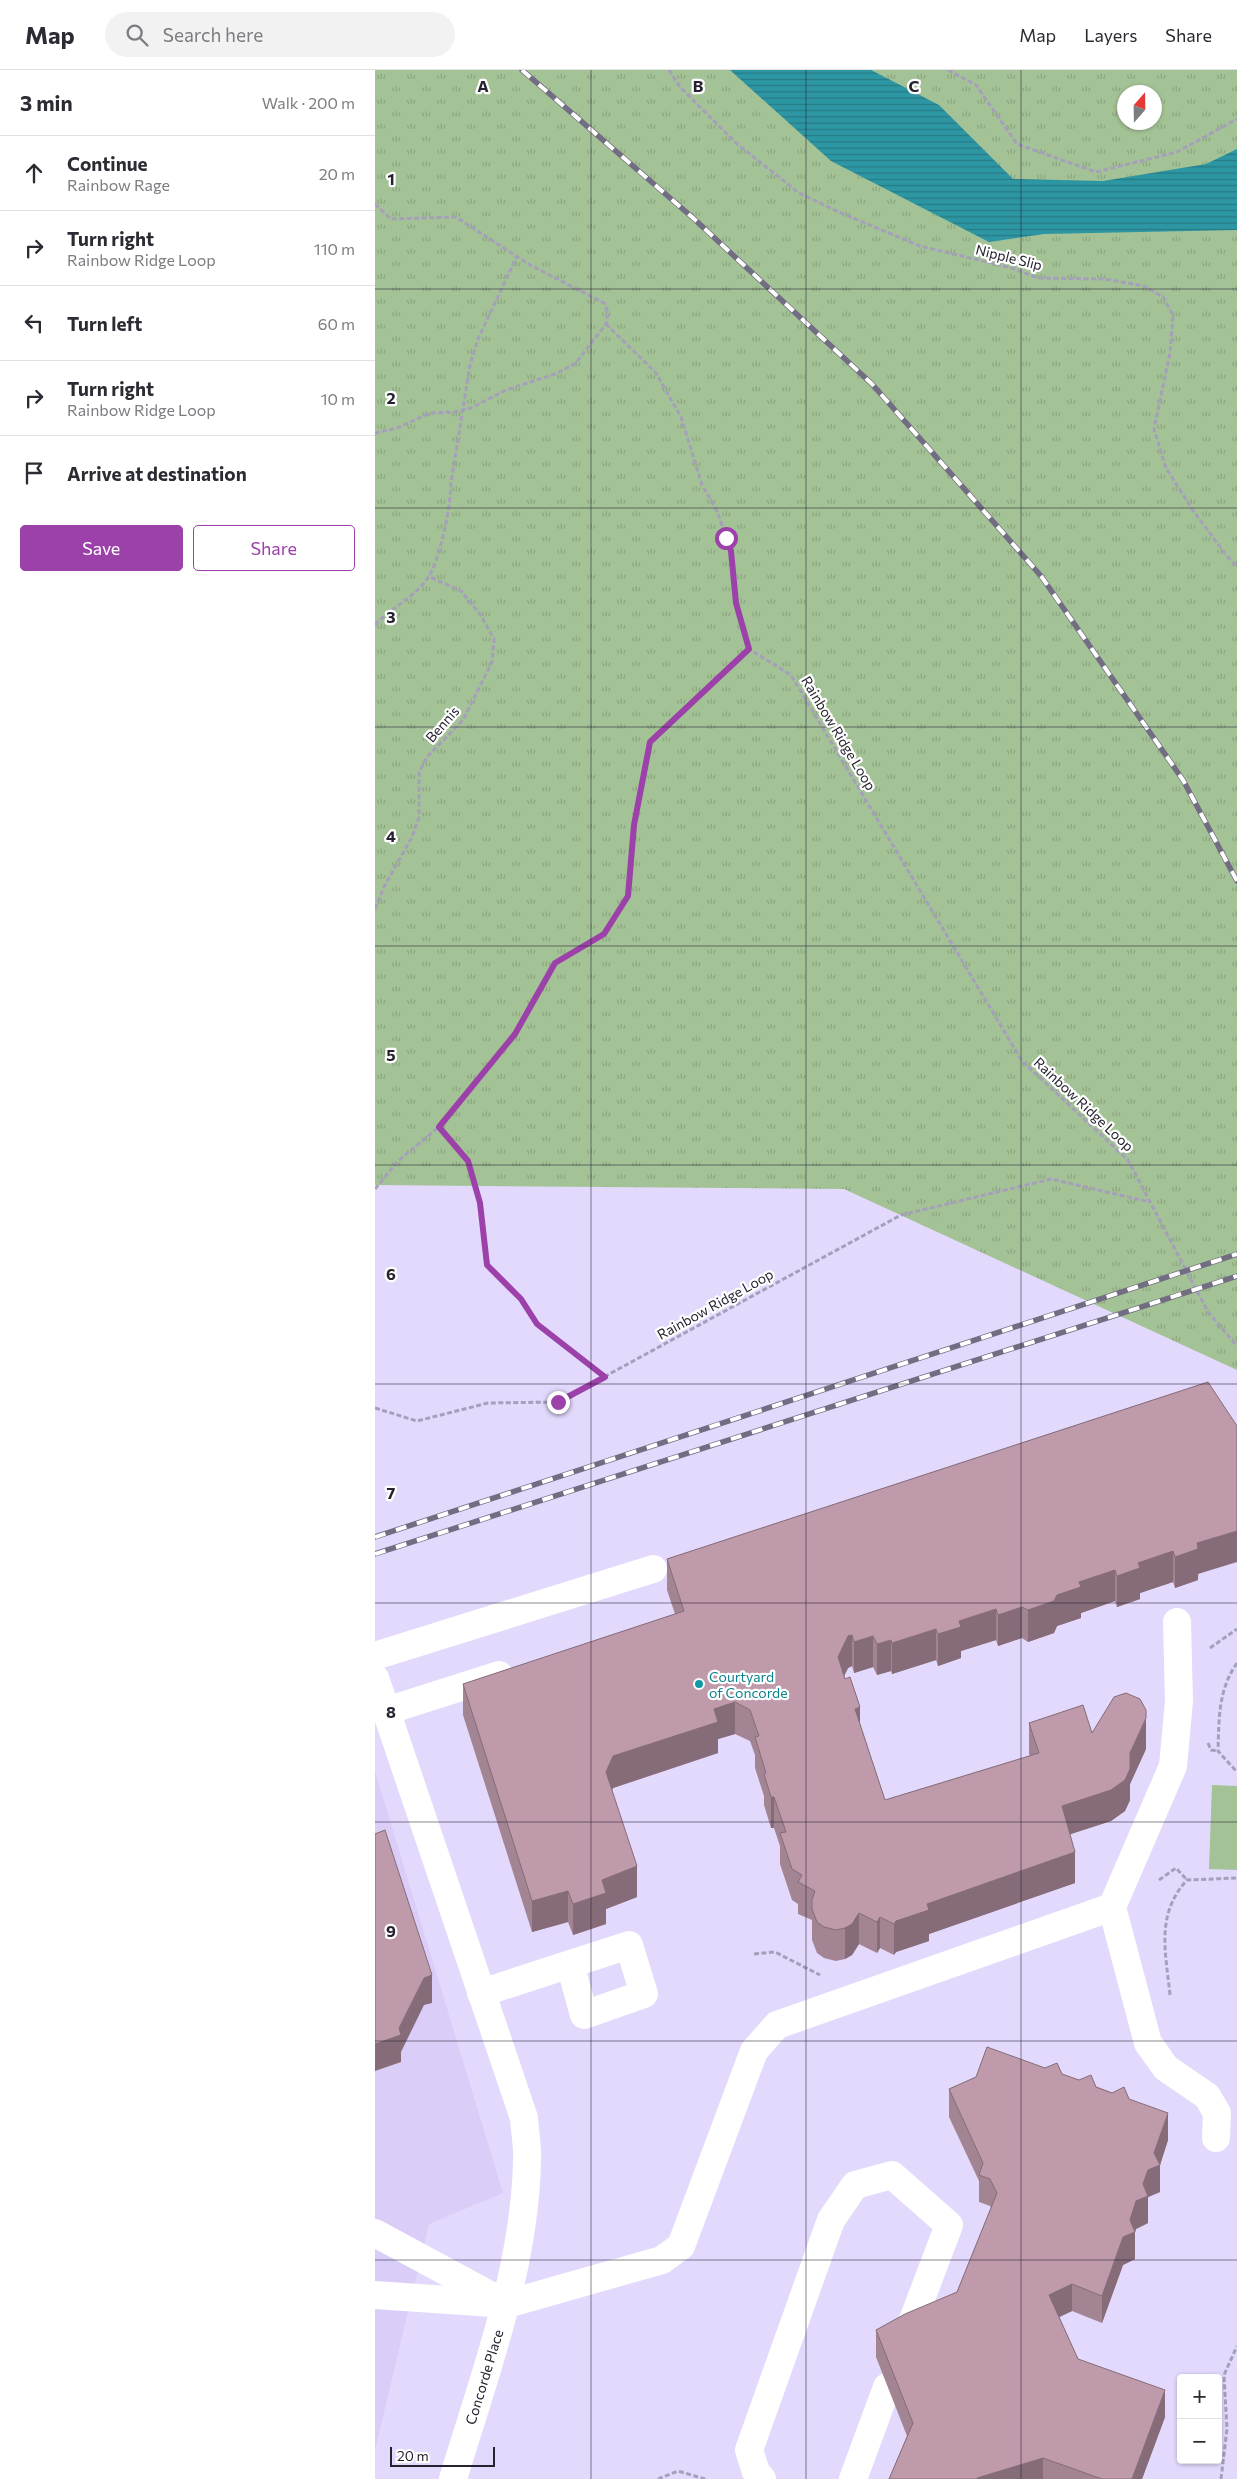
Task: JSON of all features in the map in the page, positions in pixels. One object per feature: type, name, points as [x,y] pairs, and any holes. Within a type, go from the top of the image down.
[{"type":"street","points":[[375,1656],[653,1569]]},
{"type":"street","points":[[1177,1622],[1179,1701],[1173,1766],[1112,1907],[1148,2043],[1166,2068],[1207,2096],[1217,2113],[1216,2138]]},
{"type":"street","points":[[386,1711],[527,1666]]},
{"type":"street","name":"Concorde Place","points":[[375,1678],[525,2118],[527,2162],[523,2214],[507,2304],[453,2479]]},
{"type":"street","points":[[375,2295],[507,2304],[662,2260],[681,2246],[754,2051],[777,2025],[1112,1907]]},
{"type":"street","points":[[481,1993],[570,1964]]},
{"type":"street","points":[[754,2477],[749,2450],[831,2220],[855,2185],[892,2175],[949,2225],[905,2341]]},
{"type":"street","points":[[375,2233],[507,2304]]},
{"type":"street","points":[[853,2479],[887,2388]]},
{"type":"path","name":"Nipple Slip","points":[[669,70],[680,87],[735,143],[799,193],[849,217],[920,246],[1012,268],[1038,278],[1105,279],[1144,286],[1163,297],[1173,315],[1171,344],[1154,429],[1166,468],[1203,524],[1237,567]]},
{"type":"path","points":[[948,70],[976,85],[1017,144],[1096,172],[1177,152],[1237,119]]},
{"type":"path","points":[[375,204],[391,219],[456,217],[530,265],[604,303],[608,312],[606,324],[575,364],[555,374],[506,390],[463,410],[430,413],[397,428],[375,433]]},
{"type":"path","points":[[375,625],[407,599],[429,576],[451,500],[451,483],[470,365],[478,340],[517,256]]},
{"type":"path","points":[[375,1189],[398,1160],[439,1127],[515,1034],[555,963],[604,934],[628,896],[634,825],[650,742],[749,649],[736,603],[731,551],[717,511],[702,484],[681,417],[655,372],[606,324]]},
{"type":"path","name":"Bennis","points":[[375,909],[384,887],[412,837],[419,817],[419,772],[427,757],[463,720],[492,662],[494,639],[481,614],[461,590],[429,576]]},
{"type":"path","name":"Rainbow Ridge Loop","points":[[749,649],[791,674],[1022,1061],[1128,1160],[1209,1312],[1237,1346]]},
{"type":"path","points":[[439,1127],[468,1161],[480,1203],[487,1265],[521,1299],[537,1324],[605,1377]]},
{"type":"path","name":"Rainbow Ridge Loop","points":[[375,1408],[417,1421],[488,1403],[558,1402],[901,1215],[1051,1179],[1151,1202]]},
{"type":"path","points":[[1237,1663],[1229,1675],[1219,1705],[1218,1752],[1237,1772]]},
{"type":"path","points":[[1152,1885],[1176,1868],[1187,1880]]},
{"type":"path","points":[[1171,2003],[1164,1932],[1176,1892],[1187,1880],[1237,1878]]},
{"type":"path","points":[[1221,2479],[1227,2430],[1224,2375],[1237,2346]]},
{"type":"path","points":[[658,2479],[678,2471],[705,2479]]},
{"type":"shaded area","points":[[730,70],[871,70],[939,105],[1013,179],[1103,181],[1206,164],[1237,149],[1237,230],[1044,234],[989,242],[831,161]]},
{"type":"shaded area","points":[[375,1771],[503,2193],[429,2224],[375,2450]]},
{"type":"green space","points":[[375,70],[1237,70],[1237,1370],[844,1189],[375,1185]]},
{"type":"green space","points":[[1212,1785],[1237,1786],[1237,1870],[1209,1869]]},
{"type":"building","name":"Courtyard of Concorde","points":[[1208,1382],[1237,1426],[1237,1531],[1197,1543],[1198,1549],[1175,1557],[1173,1551],[1138,1563],[1140,1568],[1117,1576],[1115,1570],[1079,1582],[1081,1587],[1057,1595],[1054,1601],[1028,1610],[1022,1607],[998,1615],[996,1609],[959,1621],[961,1627],[938,1634],[936,1629],[892,1643],[891,1640],[877,1644],[873,1636],[854,1642],[852,1635],[848,1636],[838,1657],[845,1679],[850,1677],[860,1707],[855,1709],[885,1800],[1039,1753],[1029,1723],[1083,1705],[1092,1733],[1114,1697],[1126,1693],[1140,1699],[1146,1710],[1146,1718],[1130,1753],[1130,1769],[1125,1780],[1111,1790],[1062,1806],[1075,1852],[927,1904],[929,1910],[896,1921],[894,1924],[880,1917],[877,1922],[859,1913],[852,1924],[845,1928],[836,1930],[824,1927],[817,1922],[812,1909],[815,1891],[798,1882],[802,1875],[792,1869],[780,1833],[786,1832],[774,1797],[771,1797],[764,1774],[766,1773],[755,1737],[759,1736],[750,1710],[735,1702],[714,1709],[718,1722],[613,1756],[606,1772],[637,1866],[602,1880],[606,1893],[573,1904],[568,1891],[532,1901],[463,1684],[684,1611],[667,1559]]},
{"type":"building","points":[[385,1830],[432,1975],[424,1978],[399,2028],[401,2035],[375,2044],[375,1834]]},
{"type":"building","points":[[987,2047],[1045,2068],[1057,2063],[1062,2074],[1079,2080],[1091,2075],[1096,2087],[1112,2093],[1124,2087],[1129,2099],[1168,2113],[1154,2153],[1160,2165],[1148,2170],[1143,2184],[1148,2196],[1136,2201],[1130,2220],[1135,2232],[1123,2237],[1102,2296],[1072,2284],[1049,2295],[1078,2359],[1165,2390],[1132,2479],[1102,2479],[1043,2458],[978,2479],[889,2479],[913,2423],[876,2330],[905,2314],[957,2292],[997,2193],[990,2179],[979,2175],[983,2163],[949,2089],[976,2077]]},
{"type":"railway","points":[[522,70],[692,217],[872,384],[1041,576],[1183,780],[1237,881]]},
{"type":"railway","points":[[375,1537],[1237,1254]]},
{"type":"railway","points":[[375,1554],[1237,1276]]},
{"type":"place","name":"Courtyard of Concorde","points":[[699,1684]]},
{"type":"route","points":[[558,1402],[605,1377],[537,1324],[521,1299],[487,1265],[480,1203],[468,1161],[439,1127],[515,1034],[555,963],[604,934],[628,896],[634,825],[650,742],[749,649],[736,603],[731,551],[726,538]]}]
